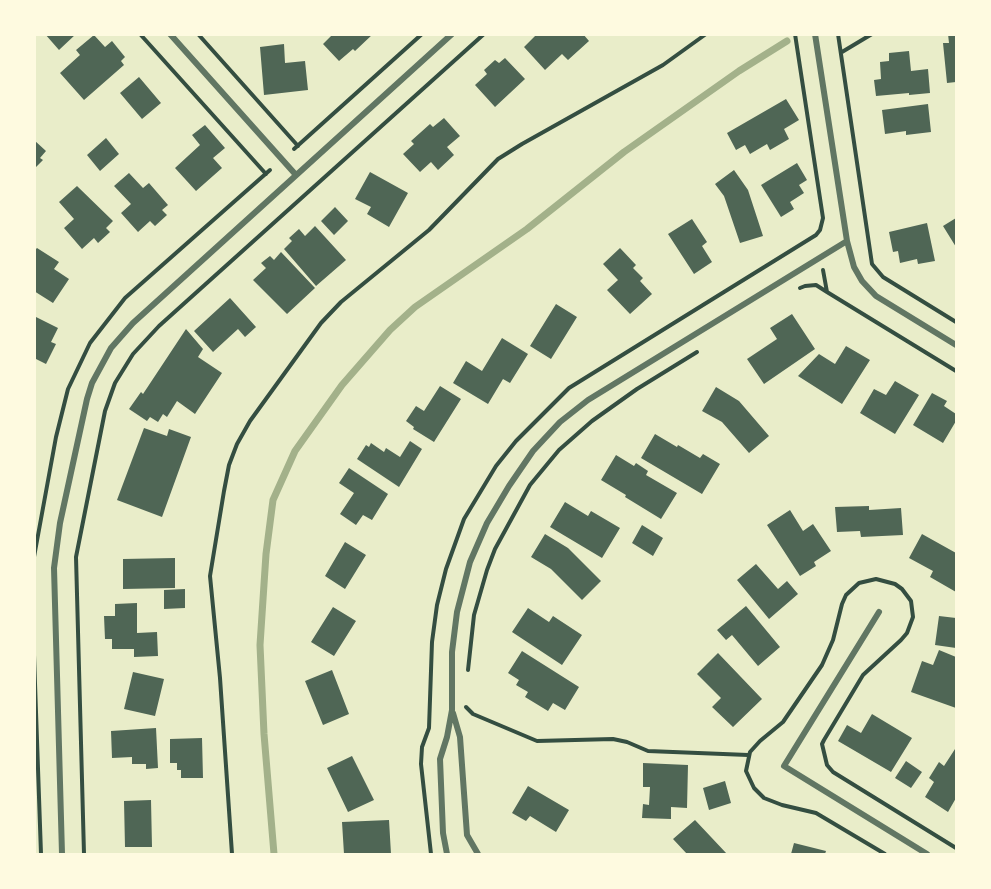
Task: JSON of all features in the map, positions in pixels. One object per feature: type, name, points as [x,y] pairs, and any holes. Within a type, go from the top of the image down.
[{"type":"street","points":[[170,34],[296,175]]},
{"type":"street","points":[[62,855],[54,568],[60,523],[92,383],[111,348],[133,323],[452,34]]},
{"type":"street","points":[[815,34],[847,241],[854,267],[869,290],[957,345]]},
{"type":"street","points":[[447,855],[443,833],[440,759],[452,710],[452,652],[457,612],[470,562],[487,523],[533,451],[560,422],[588,400],[847,241]]},
{"type":"street","points":[[879,612],[784,766],[927,855]]},
{"type":"street","points":[[452,710],[460,737],[467,835],[478,855]]},
{"type":"path","points":[[140,34],[266,174],[270,170]]},
{"type":"path","points":[[198,34],[298,146]]},
{"type":"path","points":[[294,149],[422,34]]},
{"type":"path","points":[[84,855],[76,557],[105,411],[115,383],[133,354],[159,326],[484,34]]},
{"type":"path","points":[[232,855],[220,678],[210,576],[229,465],[237,444],[250,422],[321,323],[341,302],[429,230],[498,159],[663,65],[706,34]]},
{"type":"path","points":[[430,855],[421,764],[422,747],[429,728],[434,623],[443,578],[464,519],[479,493],[516,441],[569,388],[816,235],[822,227],[823,218],[795,34]]},
{"type":"path","points":[[838,34],[872,264],[883,277],[957,322]]},
{"type":"path","points":[[842,52],[872,34]]},
{"type":"path","points":[[816,235],[818,245]]},
{"type":"path","points":[[823,269],[827,292]]},
{"type":"path","points":[[792,294],[809,285],[818,286],[957,371]]},
{"type":"path","points":[[467,675],[474,615],[487,570],[495,549],[530,485],[559,450],[592,421],[637,389],[705,347]]},
{"type":"path","points":[[886,580],[902,589],[911,601],[913,609],[910,626],[902,640],[862,675],[824,740],[823,749],[827,765],[833,772],[957,848]]},
{"type":"path","points":[[34,655],[41,855]]},
{"type":"path","points":[[465,704],[473,714],[537,741],[613,739],[648,751],[748,755]]},
{"type":"building","points":[[45,34],[76,34],[59,50]]},
{"type":"building","points":[[333,34],[373,34],[355,51],[353,49],[339,61],[323,44]]},
{"type":"building","points":[[537,34],[583,34],[589,41],[568,60],[562,54],[545,70],[524,47]]},
{"type":"building","points":[[948,34],[956,34],[956,82],[947,83],[943,43],[949,43]]},
{"type":"building","points":[[94,35],[105,47],[112,41],[125,57],[121,61],[124,65],[84,100],[60,73],[80,55],[76,50]]},
{"type":"building","points":[[284,44],[285,63],[305,61],[308,90],[264,95],[260,47]]},
{"type":"building","points":[[909,51],[911,71],[928,69],[930,93],[876,96],[874,80],[881,79],[880,62],[889,61],[889,53]]},
{"type":"building","points":[[505,58],[525,79],[495,107],[475,85],[487,74],[484,70],[495,60],[499,63]]},
{"type":"building","points":[[139,77],[161,103],[142,119],[120,93]]},
{"type":"building","points":[[786,99],[799,120],[784,129],[789,139],[770,150],[767,144],[750,154],[745,145],[736,150],[727,133]]},
{"type":"building","points":[[928,104],[931,132],[906,135],[906,131],[885,134],[882,110]]},
{"type":"building","points":[[444,118],[460,136],[447,147],[454,155],[438,170],[431,162],[420,172],[403,154],[414,144],[411,141],[430,124],[433,127]]},
{"type":"building","points":[[205,125],[225,148],[213,158],[222,168],[196,191],[175,168],[200,145],[192,135]]},
{"type":"building","points":[[106,138],[119,154],[100,171],[87,155]]},
{"type":"building","points":[[34,140],[46,151],[40,158],[43,160],[34,169]]},
{"type":"building","points":[[797,163],[807,180],[799,185],[804,193],[790,202],[794,209],[781,217],[761,185]]},
{"type":"building","points":[[734,170],[748,190],[763,236],[740,243],[724,196],[715,184]]},
{"type":"building","points":[[370,172],[408,193],[389,227],[367,214],[371,207],[355,199]]},
{"type":"building","points":[[129,173],[143,188],[149,183],[168,205],[162,210],[167,215],[155,226],[150,221],[138,232],[121,213],[131,204],[114,186]]},
{"type":"building","points":[[77,186],[113,221],[106,228],[110,232],[98,243],[94,238],[82,249],[64,228],[74,219],[59,202]]},
{"type":"building","points":[[335,207],[348,221],[334,235],[321,221]]},
{"type":"building","points":[[956,218],[956,247],[943,226]]},
{"type":"building","points":[[692,219],[707,242],[702,246],[712,262],[694,274],[668,234]]},
{"type":"building","points":[[927,223],[935,261],[918,264],[917,259],[900,263],[898,251],[893,252],[889,232]]},
{"type":"building","points":[[315,226],[346,260],[316,286],[284,249],[292,241],[289,238],[299,229],[305,236]]},
{"type":"building","points":[[37,248],[59,262],[54,269],[69,279],[53,303],[34,291],[34,251]]},
{"type":"building","points":[[620,248],[636,265],[633,268],[643,278],[640,281],[652,294],[630,314],[607,290],[618,280],[603,264]]},
{"type":"building","points":[[281,252],[315,288],[287,314],[253,280],[266,268],[261,263],[270,256],[274,260]]},
{"type":"building","points":[[230,298],[256,327],[245,337],[238,329],[213,352],[194,331]]},
{"type":"building","points":[[556,304],[577,317],[551,359],[530,346]]},
{"type":"building","points":[[792,314],[815,349],[764,384],[747,359],[777,339],[770,328]]},
{"type":"building","points":[[34,316],[58,328],[51,342],[56,344],[46,364],[34,358]]},
{"type":"building","points":[[186,329],[203,349],[198,357],[222,373],[195,414],[177,401],[167,417],[163,414],[158,422],[150,417],[147,421],[129,409],[141,392],[143,394]]},
{"type":"building","points":[[502,338],[528,354],[510,383],[503,379],[488,404],[453,383],[466,361],[482,371]]},
{"type":"building","points":[[846,346],[870,360],[842,404],[798,376],[819,354],[835,364]]},
{"type":"building","points":[[895,381],[919,395],[895,434],[860,413],[874,389],[886,395]]},
{"type":"building","points":[[440,386],[461,399],[434,442],[413,429],[414,427],[406,421],[416,406],[424,411]]},
{"type":"building","points":[[716,387],[739,401],[769,436],[749,453],[722,422],[702,411]]},
{"type":"building","points":[[932,393],[947,401],[944,406],[956,414],[956,421],[943,443],[913,425]]},
{"type":"building","points":[[144,428],[167,436],[169,429],[191,437],[162,517],[117,500]]},
{"type":"building","points":[[655,434],[700,458],[703,454],[720,464],[702,494],[641,458]]},
{"type":"building","points":[[410,441],[422,449],[399,487],[357,459],[366,445],[369,447],[371,443],[384,452],[386,448],[400,457]]},
{"type":"building","points":[[616,455],[634,466],[636,463],[648,471],[646,475],[677,493],[661,519],[601,480]]},
{"type":"building","points":[[349,468],[388,494],[372,520],[363,515],[356,525],[340,514],[354,493],[339,483]]},
{"type":"building","points":[[565,502],[588,516],[591,511],[620,528],[602,558],[550,527]]},
{"type":"building","points":[[869,506],[869,510],[901,508],[903,535],[861,537],[860,531],[837,532],[835,507]]},
{"type":"building","points":[[790,510],[803,531],[813,524],[831,551],[814,562],[816,566],[800,576],[767,525]]},
{"type":"building","points":[[642,525],[663,538],[653,556],[632,543]]},
{"type":"building","points":[[545,534],[568,548],[601,581],[582,600],[551,569],[531,557]]},
{"type":"building","points":[[922,534],[956,553],[956,592],[930,577],[933,571],[909,558]]},
{"type":"building","points":[[345,542],[366,555],[345,589],[325,576]]},
{"type":"building","points":[[175,558],[175,588],[123,589],[123,559]]},
{"type":"building","points":[[756,564],[778,589],[787,581],[798,594],[769,619],[737,580]]},
{"type":"building","points":[[185,589],[185,608],[164,609],[164,590]]},
{"type":"building","points":[[137,603],[137,633],[157,632],[158,656],[134,657],[134,649],[112,649],[112,639],[105,639],[104,616],[115,616],[115,604]]},
{"type":"building","points":[[746,606],[780,647],[758,666],[732,635],[726,640],[717,630]]},
{"type":"building","points":[[333,607],[356,621],[334,656],[311,642]]},
{"type":"building","points":[[528,608],[549,622],[553,616],[582,635],[562,665],[512,632]]},
{"type":"building","points":[[939,616],[956,618],[956,648],[935,645]]},
{"type":"building","points":[[939,650],[956,657],[956,708],[911,692],[922,661],[933,665]]},
{"type":"building","points":[[522,651],[579,687],[565,710],[553,703],[548,711],[525,697],[528,692],[516,685],[519,680],[508,673]]},
{"type":"building","points":[[718,653],[762,699],[733,727],[712,707],[721,698],[697,674]]},
{"type":"building","points":[[332,670],[349,714],[323,725],[305,681]]},
{"type":"building","points":[[133,672],[164,679],[155,716],[124,709]]},
{"type":"building","points":[[872,714],[912,738],[891,772],[838,741],[847,725],[861,733]]},
{"type":"building","points":[[156,728],[158,768],[146,769],[146,764],[132,764],[132,757],[112,758],[111,731]]},
{"type":"building","points":[[202,738],[203,778],[181,778],[181,770],[177,770],[177,763],[170,763],[170,739]]},
{"type":"building","points":[[955,749],[956,798],[948,812],[925,797],[934,782],[929,778],[939,762],[944,766]]},
{"type":"building","points":[[352,756],[374,800],[348,812],[327,768]]},
{"type":"building","points":[[906,761],[922,772],[911,788],[895,778]]},
{"type":"building","points":[[643,763],[688,765],[687,808],[671,807],[671,819],[642,818],[643,804],[649,805],[650,787],[643,787]]},
{"type":"building","points":[[725,781],[731,803],[709,810],[703,788]]},
{"type":"building","points":[[528,786],[569,810],[556,832],[530,816],[526,821],[512,813]]},
{"type":"building","points":[[151,800],[152,847],[125,847],[124,801]]},
{"type":"building","points":[[389,820],[391,854],[344,854],[342,822]]},
{"type":"building","points":[[695,820],[727,854],[687,854],[673,839]]},
{"type":"building","points":[[794,843],[826,851],[825,854],[791,854]]},
{"type":"waterway","points":[[274,854],[264,734],[260,645],[266,554],[273,500],[295,451],[342,385],[390,330],[415,307],[527,229],[624,152],[739,71],[787,41]]}]
